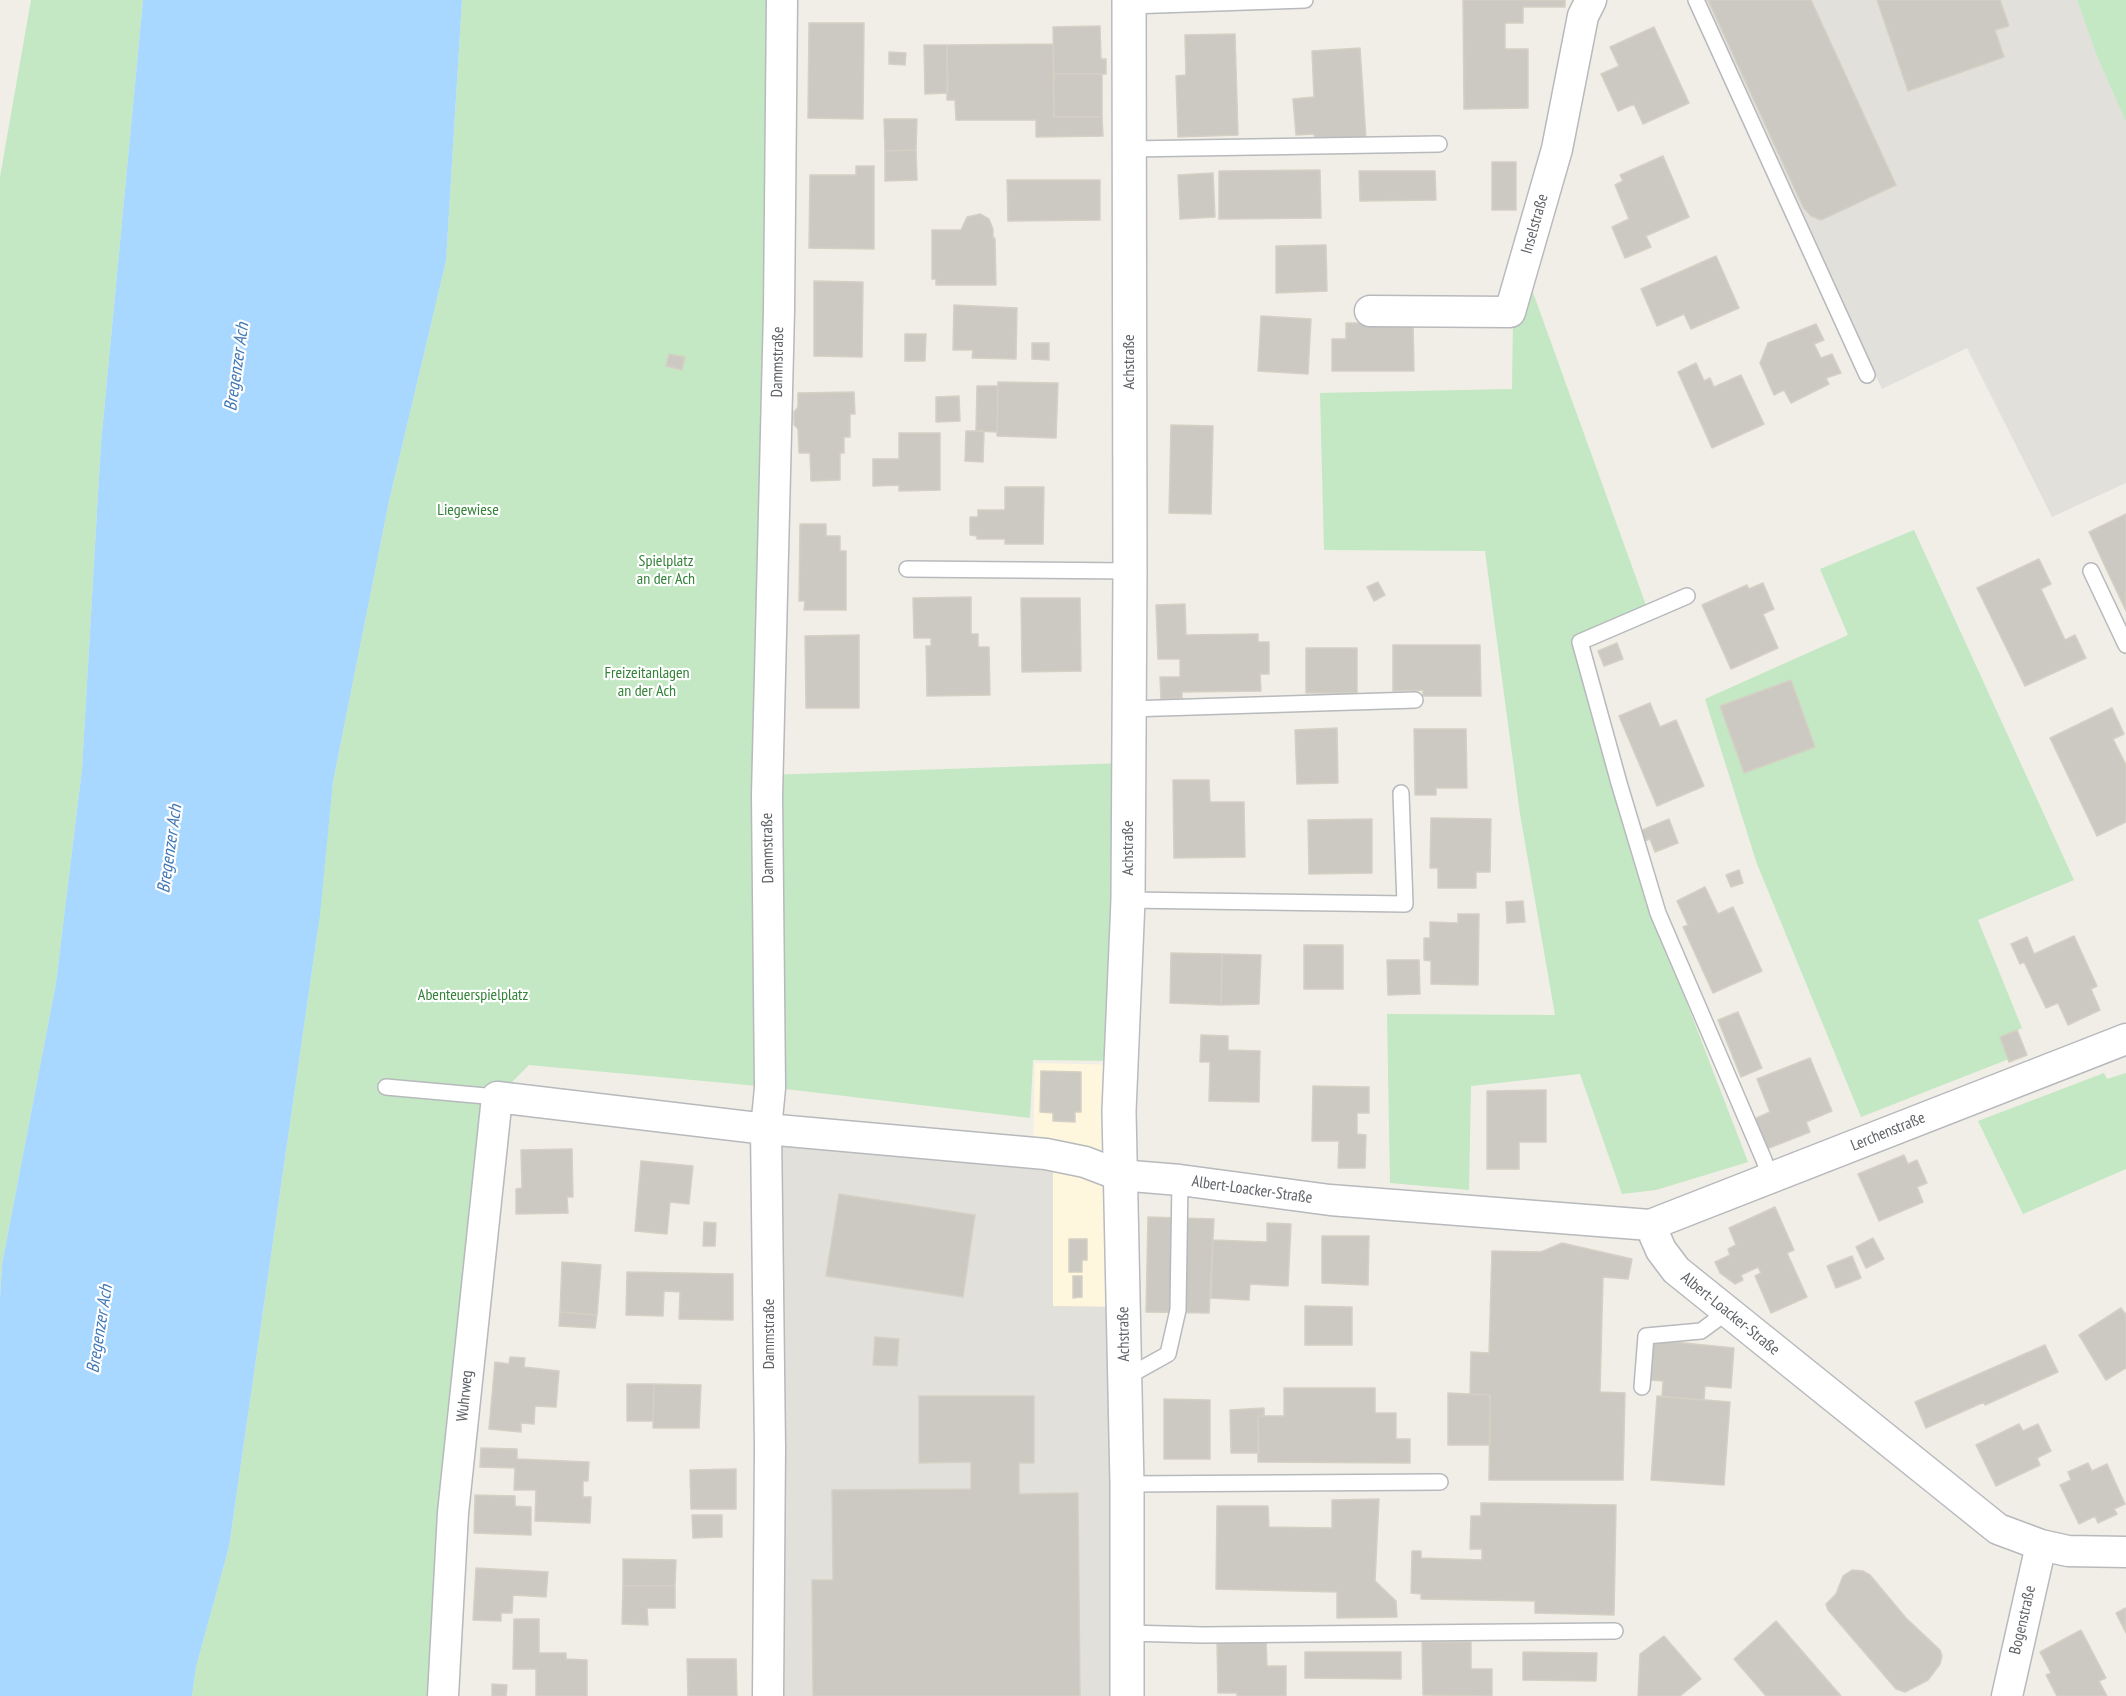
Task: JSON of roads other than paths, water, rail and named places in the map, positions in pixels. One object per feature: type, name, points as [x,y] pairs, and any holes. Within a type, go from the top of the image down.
[{"type":"main road","name":"Achstraße","points":[[1127,1696],[1127,1484],[1119,1111],[1128,900],[1129,3]]},
{"type":"street","name":"Dammstraße","points":[[768,1696],[770,1459],[766,1129],[770,1088],[767,795],[779,311],[782,0]]},
{"type":"street","name":"Inselstraße","points":[[1370,311],[1510,312],[1557,149],[1583,16],[1591,0]]},
{"type":"street","name":"Lerchenstraße","points":[[1650,1225],[2126,1040]]},
{"type":"street","points":[[497,1097],[766,1129]]},
{"type":"street","name":"Wuhrweg","points":[[443,1696],[453,1513],[497,1097]]},
{"type":"street","name":"Albert-Loacker-Straße","points":[[766,1129],[1046,1154],[1085,1162],[1119,1175],[1180,1180],[1330,1200],[1650,1225],[1661,1250],[1676,1270],[1998,1529],[2041,1545],[2068,1551],[2126,1552]]},
{"type":"street","name":"Bogenstraße","points":[[2007,1696],[2041,1545]]},
{"type":"lane","points":[[1129,3],[1305,0]]},
{"type":"lane","points":[[1696,0],[1867,375]]},
{"type":"lane","points":[[1129,149],[1439,144]]},
{"type":"lane","points":[[907,569],[1130,570]]},
{"type":"lane","points":[[2091,571],[2126,645]]},
{"type":"lane","points":[[1687,596],[1580,642],[1658,914],[1764,1160],[1770,1179]]},
{"type":"lane","points":[[1129,709],[1415,700]]},
{"type":"lane","points":[[1128,900],[1405,904],[1401,793]]},
{"type":"lane","points":[[386,1087],[497,1097]]},
{"type":"lane","points":[[1125,1378],[1168,1354],[1178,1310],[1180,1180]]},
{"type":"lane","points":[[1642,1387],[1646,1336],[1701,1331],[1727,1312]]},
{"type":"lane","points":[[1127,1484],[1440,1482]]},
{"type":"lane","points":[[1127,1633],[1203,1635],[1616,1631]]},
{"type":"water","name":"Bregenzer Ach","points":[[143,0],[462,0],[446,261],[389,501],[333,782],[320,915],[229,1547],[196,1667],[192,1696],[0,1696],[0,1299],[2,1264],[56,983],[82,769],[101,443]]},
{"type":"park label","name":"Liegewiese","points":[[468,510]]},
{"type":"park label","name":"Spielplatz an der Ach","points":[[666,570]]},
{"type":"park label","name":"Freizeitanlagen an der Ach","points":[[647,682]]},
{"type":"park label","name":"Abenteuerspielplatz","points":[[473,995]]}]
